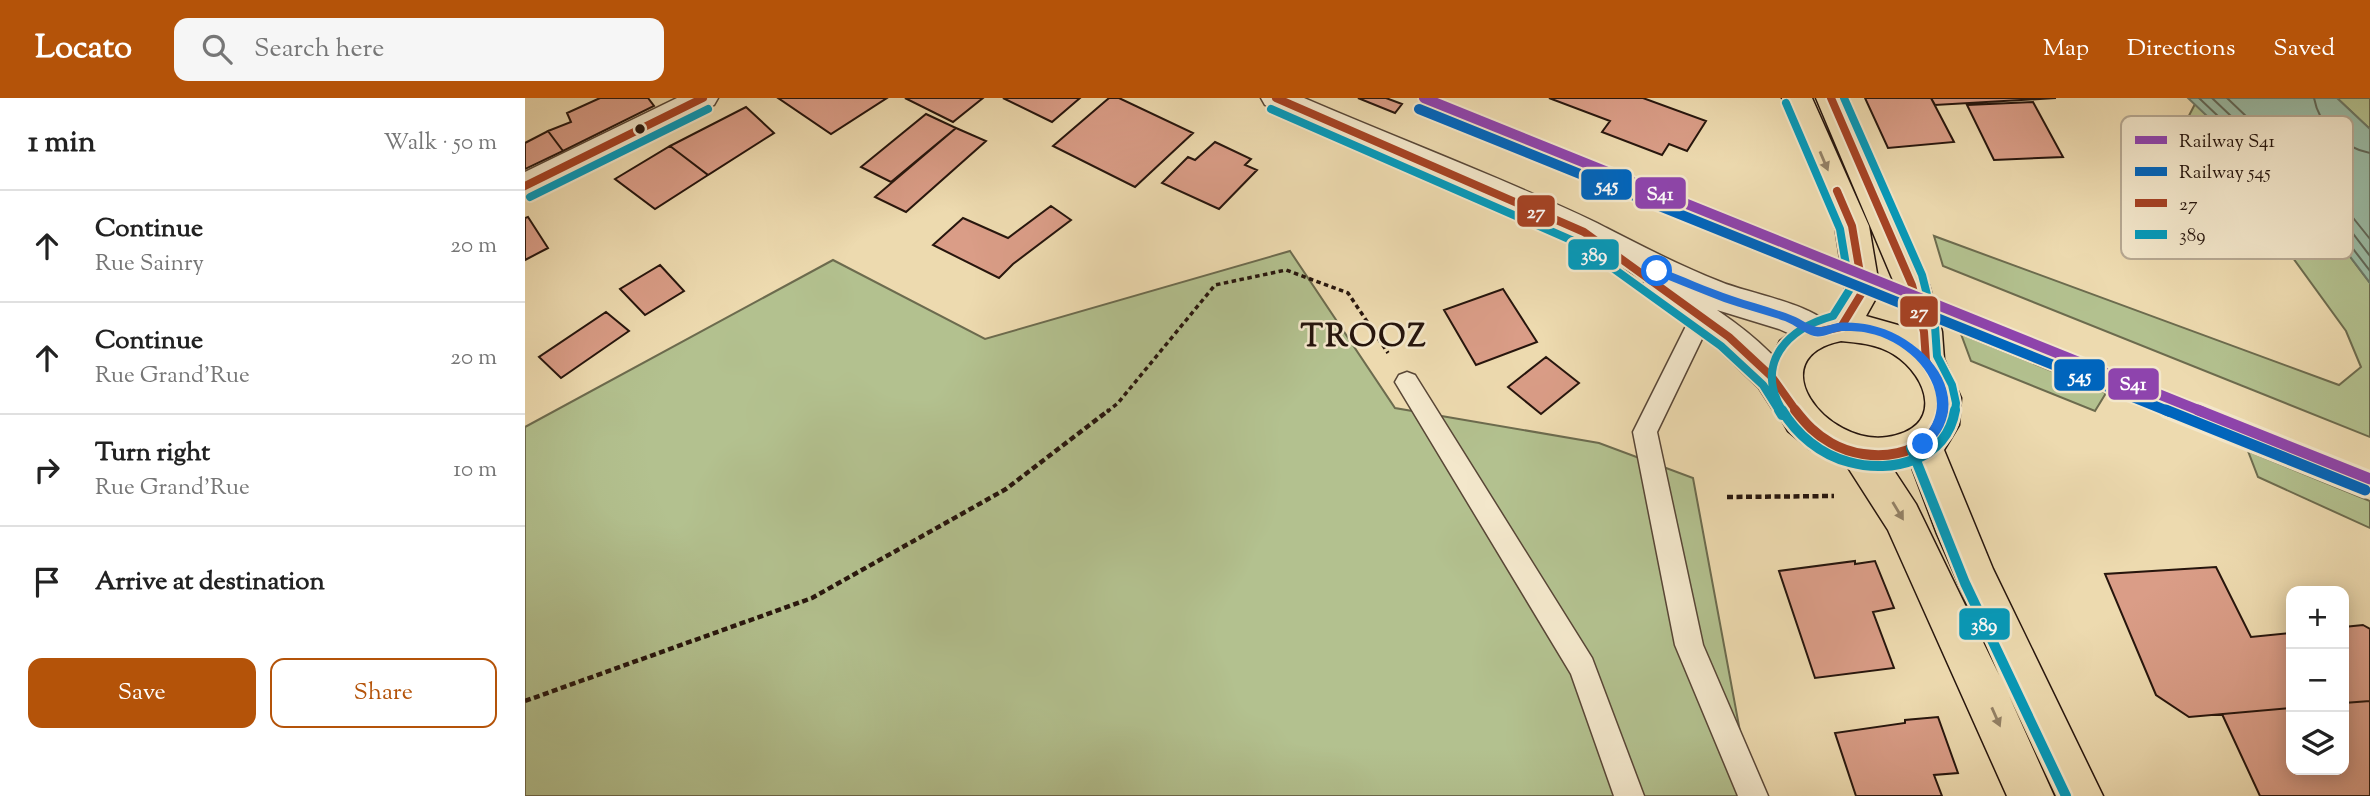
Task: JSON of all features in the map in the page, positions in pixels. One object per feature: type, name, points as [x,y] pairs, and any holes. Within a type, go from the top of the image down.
[{"type":"main road","points":[[1797,98],[1852,226],[1863,291],[1829,330]]},
{"type":"main road","points":[[1831,98],[1912,285],[1924,332],[1926,361]]},
{"type":"main road","points":[[1869,329],[1896,339],[1926,361],[1939,383],[1944,406],[1941,421],[1934,434],[1923,444],[1895,455],[1861,454],[1833,445],[1809,429],[1792,408],[1784,385],[1786,363],[1797,345],[1829,330],[1869,329]]},
{"type":"main road","points":[[1923,444],[1944,507],[1999,630],[2080,796]]},
{"type":"main road","points":[[1861,454],[1902,517],[2031,796]]},
{"type":"street","points":[[525,186],[703,98]]},
{"type":"street","points":[[1276,98],[1584,232],[1657,271],[1727,299],[1829,330]]},
{"type":"street","points":[[1584,232],[1729,337],[1772,376],[1792,408]]},
{"type":"lane","points":[[1701,318],[1645,432],[1689,645],[1753,796]]},
{"type":"lane","points":[[1408,382],[1582,667],[1629,796]]},
{"type":"path","points":[[525,701],[812,598],[1006,489],[1118,402],[1216,285],[1286,270],[1348,293],[1408,382]]},
{"type":"path","points":[[1727,497],[1811,497]]},
{"type":"shaded area","points":[[2337,98],[2370,98],[2370,129]]},
{"type":"shaded area","points":[[2195,104],[2208,116],[2189,116]]},
{"type":"shaded area","points":[[1934,236],[2339,385],[2361,367],[2346,331],[2294,259],[2352,259],[2370,283],[2370,437],[1943,266]]},
{"type":"shaded area","points":[[1290,251],[1395,408],[1599,443],[1693,478],[1752,796],[525,796],[525,427],[833,260],[985,339]]},
{"type":"shaded area","points":[[1961,334],[2106,393],[2095,411],[1971,361]]},
{"type":"shaded area","points":[[2248,451],[2370,501],[2370,528],[2258,477]]},
{"type":"water","points":[[2188,98],[2337,98],[2370,129],[2370,283],[2352,259],[2353,116],[2207,116]]},
{"type":"building","points":[[600,98],[648,98],[654,106],[563,151],[548,131],[571,122],[567,113]]},
{"type":"building","points":[[778,98],[887,98],[831,134]]},
{"type":"building","points":[[905,98],[983,98],[953,122]]},
{"type":"building","points":[[1003,98],[1080,98],[1052,122]]},
{"type":"building","points":[[1109,98],[1119,98],[1193,133],[1135,187],[1053,146]]},
{"type":"building","points":[[1358,98],[1386,98],[1402,104],[1395,113]]},
{"type":"building","points":[[1549,98],[1643,98],[1706,121],[1687,151],[1669,144],[1662,155],[1602,132],[1610,121]]},
{"type":"building","points":[[1865,98],[1931,98],[1954,142],[1888,148]]},
{"type":"building","points":[[1931,98],[2056,98],[1935,105]]},
{"type":"building","points":[[2033,102],[2063,157],[1994,160],[1967,105]]},
{"type":"building","points":[[746,107],[774,133],[708,175],[670,146]]},
{"type":"building","points":[[926,114],[956,128],[891,182],[861,167]]},
{"type":"building","points":[[956,128],[986,141],[906,212],[875,197]]},
{"type":"building","points":[[548,131],[563,151],[525,169],[525,143]]},
{"type":"building","points":[[1215,142],[1251,159],[1245,165],[1257,170],[1219,209],[1162,183],[1188,157],[1195,160]]},
{"type":"building","points":[[670,146],[708,175],[655,209],[615,179]]},
{"type":"building","points":[[1051,206],[1071,220],[1013,264],[999,278],[933,245],[963,218],[1008,238]]},
{"type":"building","points":[[528,217],[548,248],[525,260],[525,218]]},
{"type":"building","points":[[660,265],[684,291],[645,315],[620,289]]},
{"type":"building","points":[[1503,289],[1537,342],[1476,365],[1444,310]]},
{"type":"building","points":[[606,312],[629,331],[561,378],[539,357]]},
{"type":"building","points":[[1546,357],[1579,383],[1541,414],[1508,387]]},
{"type":"building","points":[[1855,561],[1855,564],[1875,561],[1894,608],[1873,612],[1894,668],[1815,678],[1779,571]]},
{"type":"building","points":[[2216,567],[2251,637],[2286,634],[2286,708],[2189,717],[2156,695],[2105,574]]},
{"type":"building","points":[[2363,625],[2370,629],[2370,701],[2349,703],[2349,626]]},
{"type":"building","points":[[2370,701],[2370,796],[2260,796],[2222,714],[2286,708],[2286,775],[2349,775],[2349,703]]},
{"type":"building","points":[[1938,717],[1958,773],[1934,775],[1942,796],[1856,796],[1835,733],[1905,723],[1905,720]]},
{"type":"rail line","name":"S41","points":[[1424,98],[2370,479]]},
{"type":"rail line","name":"545","points":[[1419,109],[2365,490]]},
{"type":"transit line","name":"27","points":[[525,186],[703,98]]},
{"type":"transit line","name":"27","points":[[1276,98],[1584,232],[1729,337],[1772,377],[1809,429],[1833,445],[1861,454],[1895,455],[1923,444],[1934,434],[1941,421],[1944,406],[1942,390],[1926,361],[1924,332],[1912,285],[1831,98]]},
{"type":"transit line","name":"389","points":[[1786,103],[1840,229],[1850,289],[1833,316],[1811,322],[1784,342],[1772,368],[1776,400],[1791,425],[1816,447],[1847,462],[1879,467],[1911,462],[1933,451],[1944,440],[1953,423],[1956,403],[1952,385],[1937,356],[1935,326],[1922,275],[1844,98]]},
{"type":"transit line","name":"389","points":[[530,197],[708,109]]},
{"type":"transit line","name":"389","points":[[1271,109],[1578,243],[1721,346],[1763,385],[1782,415]]},
{"type":"transit line","name":"27","points":[[1817,332],[1841,327],[1863,291],[1852,226],[1837,191]]},
{"type":"transit line","name":"389","points":[[1911,448],[1965,583],[2066,796]]},
{"type":"district","name":"TROOZ","points":[[1364,335]]},
{"type":"route","points":[[1657,271],[1727,299],[1791,319],[1817,332],[1841,327],[1869,329],[1896,339],[1912,349],[1926,361],[1935,375],[1942,390],[1944,406],[1941,421],[1934,434],[1923,444]]}]
